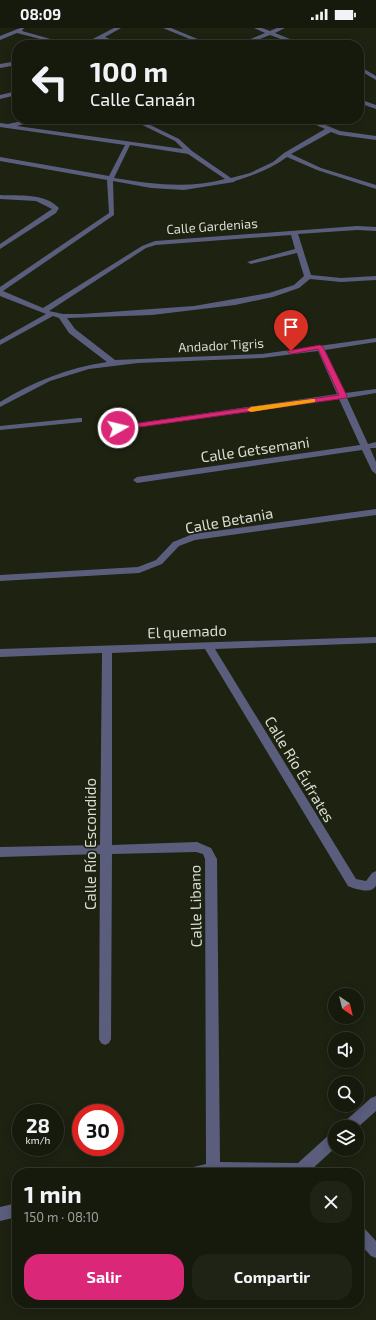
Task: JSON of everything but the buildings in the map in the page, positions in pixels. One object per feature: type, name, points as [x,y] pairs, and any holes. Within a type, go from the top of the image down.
[{"type":"street","points":[[0,38],[18,32],[24,28]]},
{"type":"street","points":[[94,40],[118,28]]},
{"type":"street","points":[[166,28],[196,40]]},
{"type":"street","points":[[257,28],[289,40]]},
{"type":"street","points":[[252,40],[282,28]]},
{"type":"street","points":[[18,32],[49,40]]},
{"type":"street","points":[[100,37],[108,40]]},
{"type":"street","points":[[0,66],[12,64]]},
{"type":"street","points":[[364,71],[376,78]]},
{"type":"street","points":[[0,97],[12,94]]},
{"type":"street","points":[[364,103],[376,107]]},
{"type":"street","points":[[3,126],[14,124]]},
{"type":"street","points":[[143,124],[177,140],[190,152],[232,181]]},
{"type":"street","points":[[316,124],[329,130],[376,138]]},
{"type":"street","points":[[3,126],[190,152]]},
{"type":"street","points":[[0,159],[171,188],[232,181],[252,174],[275,163],[286,154],[329,130]]},
{"type":"street","points":[[1,294],[112,214],[109,182],[128,144]]},
{"type":"street","points":[[286,154],[319,169],[376,187]]},
{"type":"street","points":[[0,197],[30,198],[50,203],[56,208],[54,212],[0,246]]},
{"type":"street","name":"Calle Gardenias","points":[[46,310],[144,247],[155,243],[294,234],[356,228],[376,229]]},
{"type":"street","points":[[294,234],[308,277]]},
{"type":"street","points":[[251,262],[298,250]]},
{"type":"street","points":[[1,294],[62,316],[147,314],[185,310],[276,294],[302,284],[308,277]]},
{"type":"street","points":[[308,277],[341,280],[376,278]]},
{"type":"street","points":[[0,343],[54,313]]},
{"type":"street","points":[[62,316],[72,331],[115,364]]},
{"type":"street","name":"Andador Tigris","points":[[0,405],[35,384],[65,373],[115,364],[178,359],[262,356],[376,340]]},
{"type":"street","points":[[320,347],[376,471]]},
{"type":"street","points":[[118,428],[376,390]]},
{"type":"street","points":[[0,428],[79,420]]},
{"type":"street","name":"Calle Getsemani","points":[[138,480],[376,445]]},
{"type":"street","name":"Calle Betania","points":[[0,578],[139,570],[159,562],[176,544],[193,537],[376,512]]},
{"type":"street","name":"El quemado","points":[[0,653],[376,640]]},
{"type":"street","name":"Calle Río Éufrates","points":[[207,645],[352,883],[369,886],[376,876]]},
{"type":"street","name":"Calle Río Escondido","points":[[104,1040],[107,649]]},
{"type":"street","name":"Calle Libano","points":[[0,852],[105,848],[197,847],[207,851],[211,859],[213,1168]]},
{"type":"street","points":[[356,1120],[376,1102]]},
{"type":"street","points":[[306,1168],[328,1146]]},
{"type":"street","points":[[0,1214],[12,1211]]},
{"type":"street","points":[[364,1238],[376,1251]]},
{"type":"slow traffic","points":[[251,410],[312,401]]},
{"type":"route","points":[[118,428],[343,396],[320,347],[291,351]]}]
